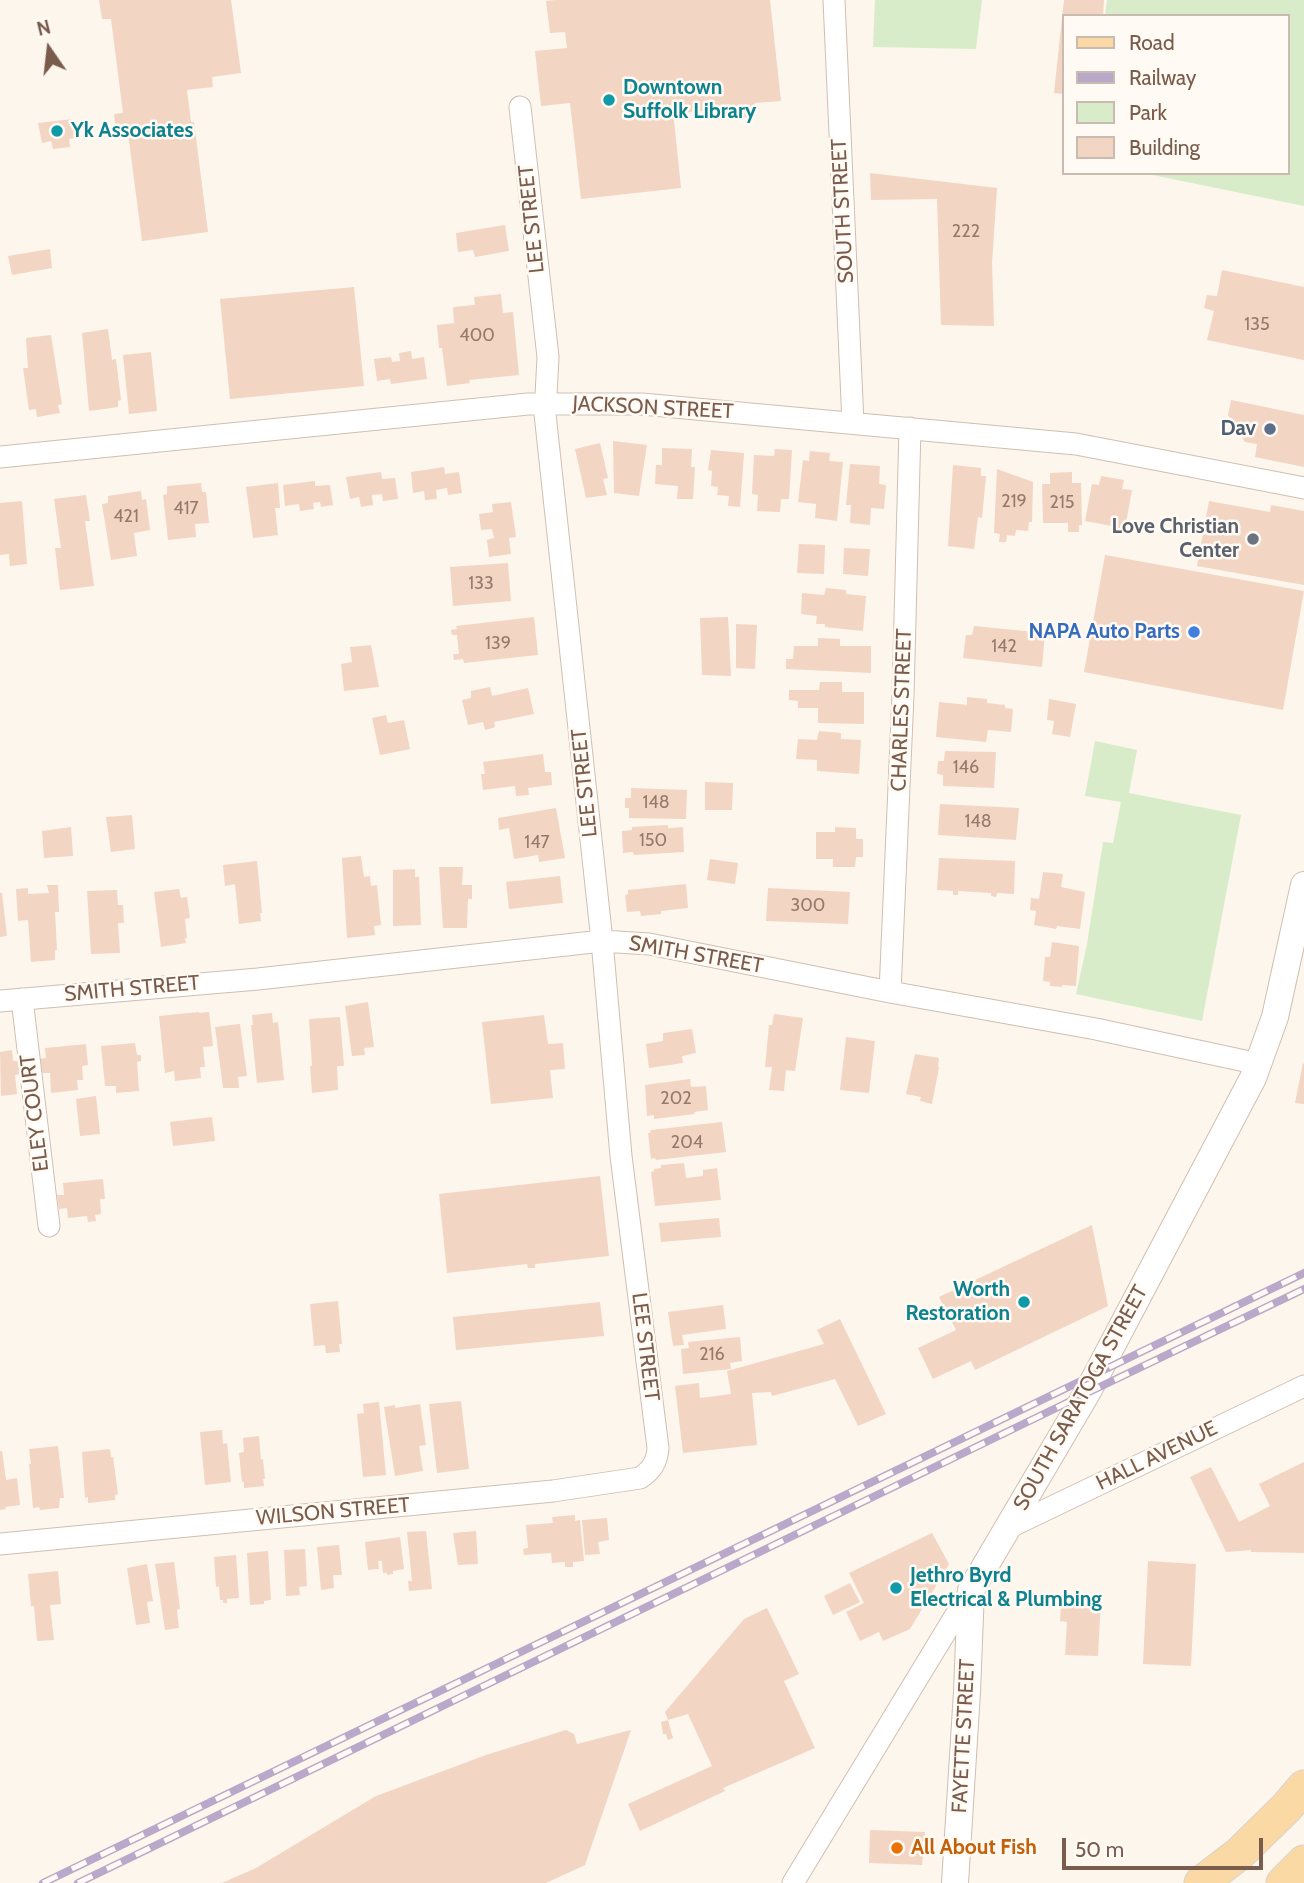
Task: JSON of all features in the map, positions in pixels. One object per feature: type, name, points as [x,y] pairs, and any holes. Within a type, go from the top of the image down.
[{"type":"main road","points":[[1200,1883],[1240,1853],[1304,1787]]},
{"type":"main road","points":[[1283,1883],[1304,1862]]},
{"type":"street","name":"SOUTH STREET","points":[[834,0],[853,423]]},
{"type":"street","name":"LEE STREET","points":[[520,107],[548,357],[545,403],[603,941],[621,1156],[657,1460]]},
{"type":"street","name":"JACKSON STREET","points":[[0,457],[545,403],[642,404],[1076,444],[1304,488]]},
{"type":"street","name":"CHARLES STREET","points":[[890,992],[903,695],[910,428]]},
{"type":"street","name":"SOUTH SARATOGA STREET","points":[[793,1883],[1010,1527],[1087,1392],[1259,1064],[1275,1017],[1304,885]]},
{"type":"street","name":"SMITH STREET","points":[[0,1001],[258,979],[603,941],[649,944],[890,992],[1096,1029],[1259,1064]]},
{"type":"street","name":"ELEY COURT","points":[[22,999],[49,1226]]},
{"type":"street","name":"HALL AVENUE","points":[[1010,1527],[1304,1386]]},
{"type":"street","name":"WILSON STREET","points":[[0,1544],[553,1491],[640,1478],[649,1472],[657,1460]]},
{"type":"street","name":"FAYETTE STREET","points":[[955,1883],[971,1590]]},
{"type":"green space","points":[[875,0],[982,0],[976,49],[873,47]]},
{"type":"green space","points":[[1107,0],[1304,0],[1304,206],[1153,175],[1290,175],[1290,14],[1105,14]]},
{"type":"green space","points":[[1095,741],[1137,750],[1129,793],[1241,815],[1202,1021],[1076,994],[1103,842],[1113,843],[1121,802],[1085,796]]},
{"type":"building","points":[[99,0],[231,0],[241,73],[212,77],[213,87],[187,90],[191,122],[194,122],[208,232],[142,241],[128,133],[116,134],[114,114],[123,113],[111,19],[102,19]]},
{"type":"building","name":"Downtown Suffolk Library","points":[[770,0],[781,101],[755,103],[756,116],[723,120],[721,109],[683,113],[681,100],[672,101],[681,188],[581,199],[570,103],[541,106],[535,51],[567,48],[565,32],[550,33],[546,1]]},
{"type":"building","points":[[1064,0],[1104,0],[1103,14],[1062,14]]},
{"type":"building","points":[[1062,19],[1062,94],[1054,93]]},
{"type":"building","name":"Yk Associates","points":[[73,119],[75,138],[69,139],[70,147],[53,149],[51,141],[42,143],[38,123]]},
{"type":"building","points":[[870,173],[997,188],[992,263],[994,326],[941,325],[937,199],[871,200]]},
{"type":"building","points":[[505,225],[509,251],[475,257],[473,250],[458,252],[456,233]]},
{"type":"building","points":[[50,249],[52,268],[12,275],[8,256]]},
{"type":"building","points":[[1222,270],[1304,287],[1304,360],[1207,340],[1214,311],[1204,308],[1207,295],[1217,296]]},
{"type":"building","points":[[354,287],[364,386],[230,399],[220,299]]},
{"type":"building","points":[[501,294],[503,313],[513,312],[519,375],[469,380],[470,383],[447,386],[437,325],[454,323],[453,307],[475,305],[474,297]]},
{"type":"building","points":[[108,329],[112,360],[116,359],[121,400],[118,401],[118,407],[89,411],[82,333]]},
{"type":"building","points":[[51,335],[62,404],[58,405],[60,413],[37,417],[36,409],[29,410],[23,368],[28,368],[26,338]]},
{"type":"building","points":[[411,351],[412,359],[424,357],[427,379],[391,384],[390,379],[377,381],[374,359],[391,357],[392,362],[400,361],[399,353]]},
{"type":"building","points":[[151,352],[157,411],[129,414],[123,355]]},
{"type":"building","name":"Dav","points":[[1231,400],[1304,415],[1304,467],[1255,457],[1257,444],[1245,442],[1228,415]]},
{"type":"building","points":[[613,441],[647,445],[639,496],[614,493]]},
{"type":"building","points":[[600,443],[608,478],[603,479],[607,495],[586,498],[575,449]]},
{"type":"building","points":[[662,448],[692,449],[691,467],[695,467],[693,499],[677,499],[678,486],[655,484],[656,465],[662,465]]},
{"type":"building","points":[[775,449],[792,450],[789,499],[781,499],[780,512],[757,511],[758,495],[752,494],[754,455],[774,456]]},
{"type":"building","points":[[711,450],[744,453],[740,507],[728,506],[729,496],[717,495],[718,487],[711,486],[712,471],[708,470]]},
{"type":"building","points":[[810,451],[830,453],[829,461],[843,462],[837,521],[815,518],[816,504],[798,502],[803,460],[809,461]]},
{"type":"building","points":[[850,464],[880,466],[879,484],[886,485],[884,509],[871,508],[870,525],[850,523],[851,505],[846,505]]},
{"type":"building","points":[[953,465],[981,468],[981,476],[986,476],[982,518],[978,517],[974,549],[948,546]]},
{"type":"building","points":[[444,467],[445,474],[459,472],[462,493],[448,495],[447,488],[436,490],[437,499],[425,500],[424,491],[413,493],[411,472]]},
{"type":"building","points":[[997,469],[1033,482],[1032,522],[1029,522],[1028,531],[1016,530],[1015,536],[1007,535],[1006,542],[999,542],[1000,534],[994,533]]},
{"type":"building","points":[[381,472],[382,479],[395,478],[398,499],[383,501],[382,494],[372,495],[373,505],[361,507],[359,497],[350,499],[346,477]]},
{"type":"building","points":[[1072,472],[1072,483],[1081,483],[1082,525],[1079,525],[1079,532],[1068,532],[1068,523],[1043,523],[1042,484],[1050,484],[1050,473]]},
{"type":"building","points":[[1101,476],[1124,480],[1122,489],[1132,490],[1124,534],[1111,532],[1112,526],[1085,521],[1092,484],[1099,485]]},
{"type":"building","points":[[315,481],[315,486],[330,485],[333,505],[321,507],[320,502],[313,503],[314,509],[300,511],[299,504],[285,506],[283,485]]},
{"type":"building","points":[[201,483],[202,492],[206,492],[209,523],[195,524],[196,537],[168,540],[163,495],[167,494],[167,486]]},
{"type":"building","points":[[278,483],[280,508],[275,508],[278,535],[253,538],[246,487]]},
{"type":"building","points":[[141,491],[142,500],[146,499],[150,530],[134,533],[137,556],[111,560],[102,504],[108,503],[108,496]]},
{"type":"building","points":[[86,495],[90,521],[85,521],[94,586],[60,590],[55,548],[61,548],[54,499]]},
{"type":"building","points":[[22,501],[27,564],[10,566],[9,554],[0,555],[0,503]]},
{"type":"building","name":"Love Christian Center","points":[[1209,501],[1270,512],[1271,505],[1304,511],[1304,585],[1197,566]]},
{"type":"building","points":[[511,502],[516,537],[509,538],[511,554],[489,557],[487,540],[494,538],[492,529],[481,530],[479,514],[493,512],[492,504]]},
{"type":"building","points":[[799,544],[825,545],[824,574],[797,573]]},
{"type":"building","points":[[844,548],[870,549],[868,576],[843,574]]},
{"type":"building","name":"NAPA Auto Parts","points":[[1105,555],[1304,591],[1283,710],[1084,672]]},
{"type":"building","points":[[508,563],[511,601],[453,606],[450,567]]},
{"type":"building","points":[[826,588],[866,596],[863,631],[825,627],[825,624],[816,624],[817,616],[801,614],[802,593],[824,595]]},
{"type":"building","points":[[534,617],[538,655],[464,663],[463,659],[454,660],[453,654],[459,654],[457,635],[452,635],[451,630],[457,629],[456,626]]},
{"type":"building","points":[[728,617],[731,676],[702,675],[700,618]]},
{"type":"building","points":[[736,624],[757,625],[755,669],[736,668]]},
{"type":"building","points":[[974,626],[1045,633],[1042,667],[963,658],[966,635],[972,635]]},
{"type":"building","points":[[818,638],[840,639],[840,646],[871,646],[871,673],[786,669],[786,659],[793,659],[794,646],[818,646]]},
{"type":"building","points":[[371,645],[379,687],[344,691],[341,664],[352,662],[350,647]]},
{"type":"building","points":[[820,682],[842,682],[842,692],[864,692],[864,724],[818,723],[818,708],[798,708],[798,701],[789,700],[789,690],[819,690]]},
{"type":"building","points":[[490,687],[492,696],[528,688],[534,714],[494,722],[495,727],[485,730],[483,722],[468,725],[462,700],[471,698],[471,691]]},
{"type":"building","points":[[967,697],[987,699],[987,703],[1013,709],[1011,732],[988,730],[986,742],[936,737],[939,702],[967,705]]},
{"type":"building","points":[[1049,699],[1076,704],[1070,737],[1052,734],[1054,721],[1047,720]]},
{"type":"building","points":[[386,715],[388,723],[404,720],[410,749],[380,755],[372,718]]},
{"type":"building","points":[[819,731],[841,733],[841,739],[861,740],[859,774],[817,771],[817,760],[796,759],[798,739],[817,740]]},
{"type":"building","points":[[945,751],[996,752],[994,788],[943,786],[943,775],[937,774],[938,761],[944,761]]},
{"type":"building","points":[[543,754],[545,772],[551,772],[552,785],[528,788],[529,795],[516,796],[515,786],[483,790],[483,762]]},
{"type":"building","points":[[705,782],[733,783],[732,810],[705,810]]},
{"type":"building","points":[[631,788],[687,790],[686,819],[629,818],[625,798],[631,798]]},
{"type":"building","points":[[940,804],[1019,808],[1016,840],[938,835]]},
{"type":"building","points":[[556,808],[565,858],[539,862],[538,855],[514,859],[509,828],[499,830],[498,818]]},
{"type":"building","points":[[132,815],[135,849],[111,852],[106,817]]},
{"type":"building","points":[[668,825],[668,828],[683,827],[684,852],[634,855],[633,852],[623,853],[622,831],[632,830],[632,827]]},
{"type":"building","points":[[71,827],[73,856],[44,858],[42,831]]},
{"type":"building","points":[[835,827],[856,828],[856,839],[863,839],[863,857],[856,857],[855,867],[833,867],[833,859],[816,859],[816,832],[835,832]]},
{"type":"building","points":[[361,856],[364,877],[370,876],[371,886],[377,885],[381,925],[374,926],[375,935],[347,938],[342,858]]},
{"type":"building","points":[[939,858],[1015,861],[1014,894],[997,893],[996,897],[991,896],[991,893],[958,891],[958,895],[953,895],[953,891],[937,890]]},
{"type":"building","points":[[710,859],[738,863],[735,884],[707,880]]},
{"type":"building","points":[[257,861],[261,921],[239,924],[235,884],[225,886],[223,865]]},
{"type":"building","points":[[439,867],[463,867],[462,885],[472,885],[472,899],[468,899],[467,928],[443,928]]},
{"type":"building","points":[[415,869],[415,877],[419,877],[421,925],[393,926],[393,870]]},
{"type":"building","points":[[1043,872],[1063,874],[1061,887],[1085,892],[1080,929],[1034,925],[1036,911],[1030,910],[1031,898],[1039,899]]},
{"type":"building","points":[[560,876],[563,903],[509,909],[506,882]]},
{"type":"building","points":[[686,884],[688,908],[641,916],[640,911],[627,912],[625,895],[628,890]]},
{"type":"building","points":[[47,885],[58,885],[55,960],[31,962],[28,920],[18,921],[16,889],[28,888],[28,894],[49,893]]},
{"type":"building","points":[[768,888],[850,892],[848,924],[766,921]]},
{"type":"building","points":[[179,889],[181,898],[187,897],[190,918],[185,919],[186,943],[161,947],[154,892]]},
{"type":"building","points":[[117,890],[118,905],[123,905],[124,923],[118,923],[120,953],[91,954],[87,891]]},
{"type":"building","points":[[0,893],[7,936],[0,937]]},
{"type":"building","points":[[1052,942],[1079,946],[1076,986],[1050,986],[1050,982],[1043,981],[1045,957],[1050,957]]},
{"type":"building","points":[[368,1002],[374,1047],[364,1048],[365,1055],[352,1056],[345,1006]]},
{"type":"building","points":[[209,1012],[213,1046],[203,1047],[205,1067],[200,1067],[201,1078],[175,1081],[174,1071],[165,1073],[159,1016]]},
{"type":"building","points":[[272,1013],[273,1023],[278,1022],[284,1080],[257,1083],[252,1015]]},
{"type":"building","points":[[774,1014],[803,1018],[795,1071],[786,1070],[784,1091],[769,1090],[772,1067],[765,1067],[769,1025],[772,1025]]},
{"type":"building","points":[[544,1015],[548,1044],[563,1043],[565,1069],[550,1070],[553,1098],[491,1104],[482,1022]]},
{"type":"building","points":[[340,1017],[344,1066],[337,1066],[338,1090],[312,1093],[309,1019]]},
{"type":"building","points":[[240,1024],[247,1076],[238,1077],[239,1088],[223,1088],[215,1027]]},
{"type":"building","points":[[692,1029],[696,1053],[682,1056],[683,1063],[649,1068],[646,1044],[663,1041],[663,1033]]},
{"type":"building","points":[[846,1037],[875,1041],[869,1093],[840,1090]]},
{"type":"building","points":[[135,1043],[137,1055],[141,1055],[141,1061],[137,1062],[139,1091],[116,1093],[116,1086],[105,1086],[101,1046]]},
{"type":"building","points":[[86,1044],[88,1065],[82,1066],[83,1080],[77,1080],[78,1090],[51,1093],[50,1073],[41,1073],[39,1059],[46,1058],[45,1048]]},
{"type":"building","points":[[12,1050],[13,1061],[20,1061],[22,1074],[15,1075],[17,1094],[1,1096],[0,1052]]},
{"type":"building","points":[[915,1054],[939,1058],[932,1104],[920,1101],[921,1097],[906,1094]]},
{"type":"building","points":[[1304,1064],[1304,1104],[1295,1103]]},
{"type":"building","points":[[690,1079],[691,1087],[706,1086],[708,1110],[654,1119],[654,1115],[647,1116],[645,1085]]},
{"type":"building","points":[[96,1096],[100,1134],[80,1136],[76,1099]]},
{"type":"building","points":[[212,1117],[215,1141],[173,1146],[170,1122]]},
{"type":"building","points":[[722,1122],[726,1152],[651,1159],[648,1133],[651,1130]]},
{"type":"building","points":[[684,1163],[686,1178],[703,1176],[703,1170],[717,1168],[721,1200],[655,1206],[651,1172],[661,1168],[661,1165]]},
{"type":"building","points":[[600,1176],[609,1256],[535,1264],[535,1268],[528,1268],[527,1264],[447,1273],[439,1194]]},
{"type":"building","points":[[103,1179],[105,1199],[100,1199],[101,1214],[95,1215],[96,1221],[88,1222],[87,1216],[68,1218],[67,1208],[59,1209],[57,1195],[64,1195],[63,1183]]},
{"type":"building","points":[[719,1218],[721,1237],[661,1242],[659,1223]]},
{"type":"building","name":"Worth Restoration","points":[[1092,1225],[1108,1306],[975,1370],[971,1361],[933,1379],[918,1348],[956,1330],[939,1297]]},
{"type":"building","points":[[338,1301],[342,1344],[339,1344],[340,1352],[326,1353],[325,1345],[314,1346],[310,1304]]},
{"type":"building","points":[[600,1302],[604,1336],[456,1350],[453,1317]]},
{"type":"building","points":[[723,1305],[726,1329],[682,1335],[684,1345],[673,1346],[668,1312]]},
{"type":"building","points":[[840,1319],[886,1414],[858,1426],[835,1379],[772,1396],[771,1392],[752,1393],[757,1445],[683,1453],[675,1386],[699,1383],[700,1398],[731,1394],[727,1371],[824,1344],[817,1330]]},
{"type":"building","points":[[740,1337],[742,1361],[730,1363],[731,1369],[683,1374],[681,1349],[689,1348],[688,1342]]},
{"type":"building","points":[[461,1401],[469,1469],[437,1473],[429,1404]]},
{"type":"building","points":[[379,1402],[386,1475],[363,1477],[357,1414],[364,1413],[363,1404]]},
{"type":"building","points":[[420,1404],[426,1445],[419,1446],[423,1471],[395,1476],[384,1407]]},
{"type":"building","points":[[222,1430],[223,1444],[227,1443],[231,1482],[205,1485],[200,1432]]},
{"type":"building","points":[[259,1436],[264,1486],[244,1488],[239,1453],[244,1452],[243,1438]]},
{"type":"building","points":[[58,1446],[64,1498],[60,1498],[59,1508],[33,1508],[29,1449]]},
{"type":"building","points":[[110,1449],[118,1494],[115,1495],[115,1500],[88,1503],[88,1497],[85,1498],[82,1452]]},
{"type":"building","points":[[0,1451],[6,1480],[17,1478],[20,1505],[0,1510]]},
{"type":"building","points":[[1304,1462],[1304,1553],[1251,1550],[1226,1552],[1190,1477],[1211,1467],[1239,1522],[1270,1506],[1259,1484]]},
{"type":"building","points":[[575,1515],[575,1521],[580,1520],[584,1561],[573,1562],[573,1567],[565,1567],[565,1562],[552,1563],[551,1553],[524,1555],[523,1549],[528,1548],[526,1525],[553,1523],[552,1517]]},
{"type":"building","points":[[607,1518],[609,1540],[598,1542],[600,1554],[585,1555],[582,1520]]},
{"type":"building","points":[[426,1531],[432,1589],[409,1591],[408,1581],[412,1581],[407,1532]]},
{"type":"building","points":[[476,1531],[478,1564],[458,1565],[453,1533]]},
{"type":"building","name":"Jethro Byrd Electrical & Plumbing","points":[[932,1533],[949,1564],[910,1629],[883,1641],[879,1632],[860,1641],[846,1612],[864,1603],[849,1573]]},
{"type":"building","points":[[400,1537],[404,1569],[387,1575],[383,1573],[382,1561],[378,1561],[379,1569],[368,1570],[365,1542]]},
{"type":"building","points":[[339,1545],[342,1575],[333,1575],[334,1588],[321,1590],[317,1547]]},
{"type":"building","points":[[305,1549],[307,1586],[299,1587],[300,1595],[286,1596],[284,1550]]},
{"type":"building","points":[[268,1551],[271,1600],[264,1601],[264,1604],[250,1605],[247,1553]]},
{"type":"building","points":[[236,1555],[239,1598],[227,1599],[227,1603],[223,1603],[223,1600],[220,1600],[219,1586],[216,1587],[214,1557]]},
{"type":"building","points":[[1148,1561],[1196,1564],[1191,1666],[1143,1664]]},
{"type":"building","points":[[174,1562],[180,1609],[177,1610],[179,1628],[165,1630],[155,1564]]},
{"type":"building","points":[[147,1564],[153,1601],[147,1602],[150,1623],[136,1625],[127,1568]]},
{"type":"building","points":[[58,1571],[61,1604],[50,1605],[54,1640],[37,1641],[28,1574]]},
{"type":"building","points":[[850,1583],[860,1602],[833,1615],[824,1596]]},
{"type":"building","points":[[1062,1594],[1101,1598],[1098,1656],[1065,1655],[1067,1622],[1060,1621]]},
{"type":"building","points":[[767,1608],[799,1674],[784,1681],[815,1748],[723,1788],[725,1791],[640,1831],[628,1804],[712,1766],[688,1714],[668,1720],[665,1712],[744,1619]]},
{"type":"building","points":[[668,1720],[673,1738],[668,1740],[666,1734],[663,1734],[661,1722]]},
{"type":"building","points":[[566,1730],[574,1734],[577,1744],[631,1730],[585,1865],[546,1883],[222,1883],[256,1868],[376,1796],[486,1755]]},
{"type":"building","points":[[870,1830],[925,1832],[922,1865],[869,1863]]},
{"type":"railway","points":[[43,1883],[1304,1273]]},
{"type":"railway","points":[[78,1883],[1304,1289]]},
{"type":"place","name":"Downtown Suffolk Library","points":[[609,100]]},
{"type":"place","name":"Yk Associates","points":[[57,131]]},
{"type":"place","name":"Dav","points":[[1270,429]]},
{"type":"place","name":"Love Christian Center","points":[[1253,539]]},
{"type":"place","name":"NAPA Auto Parts","points":[[1194,632]]},
{"type":"place","name":"Worth Restoration","points":[[1024,1302]]},
{"type":"place","name":"Jethro Byrd Electrical & Plumbing","points":[[896,1588]]},
{"type":"place","name":"All About Fish","points":[[897,1848]]}]
